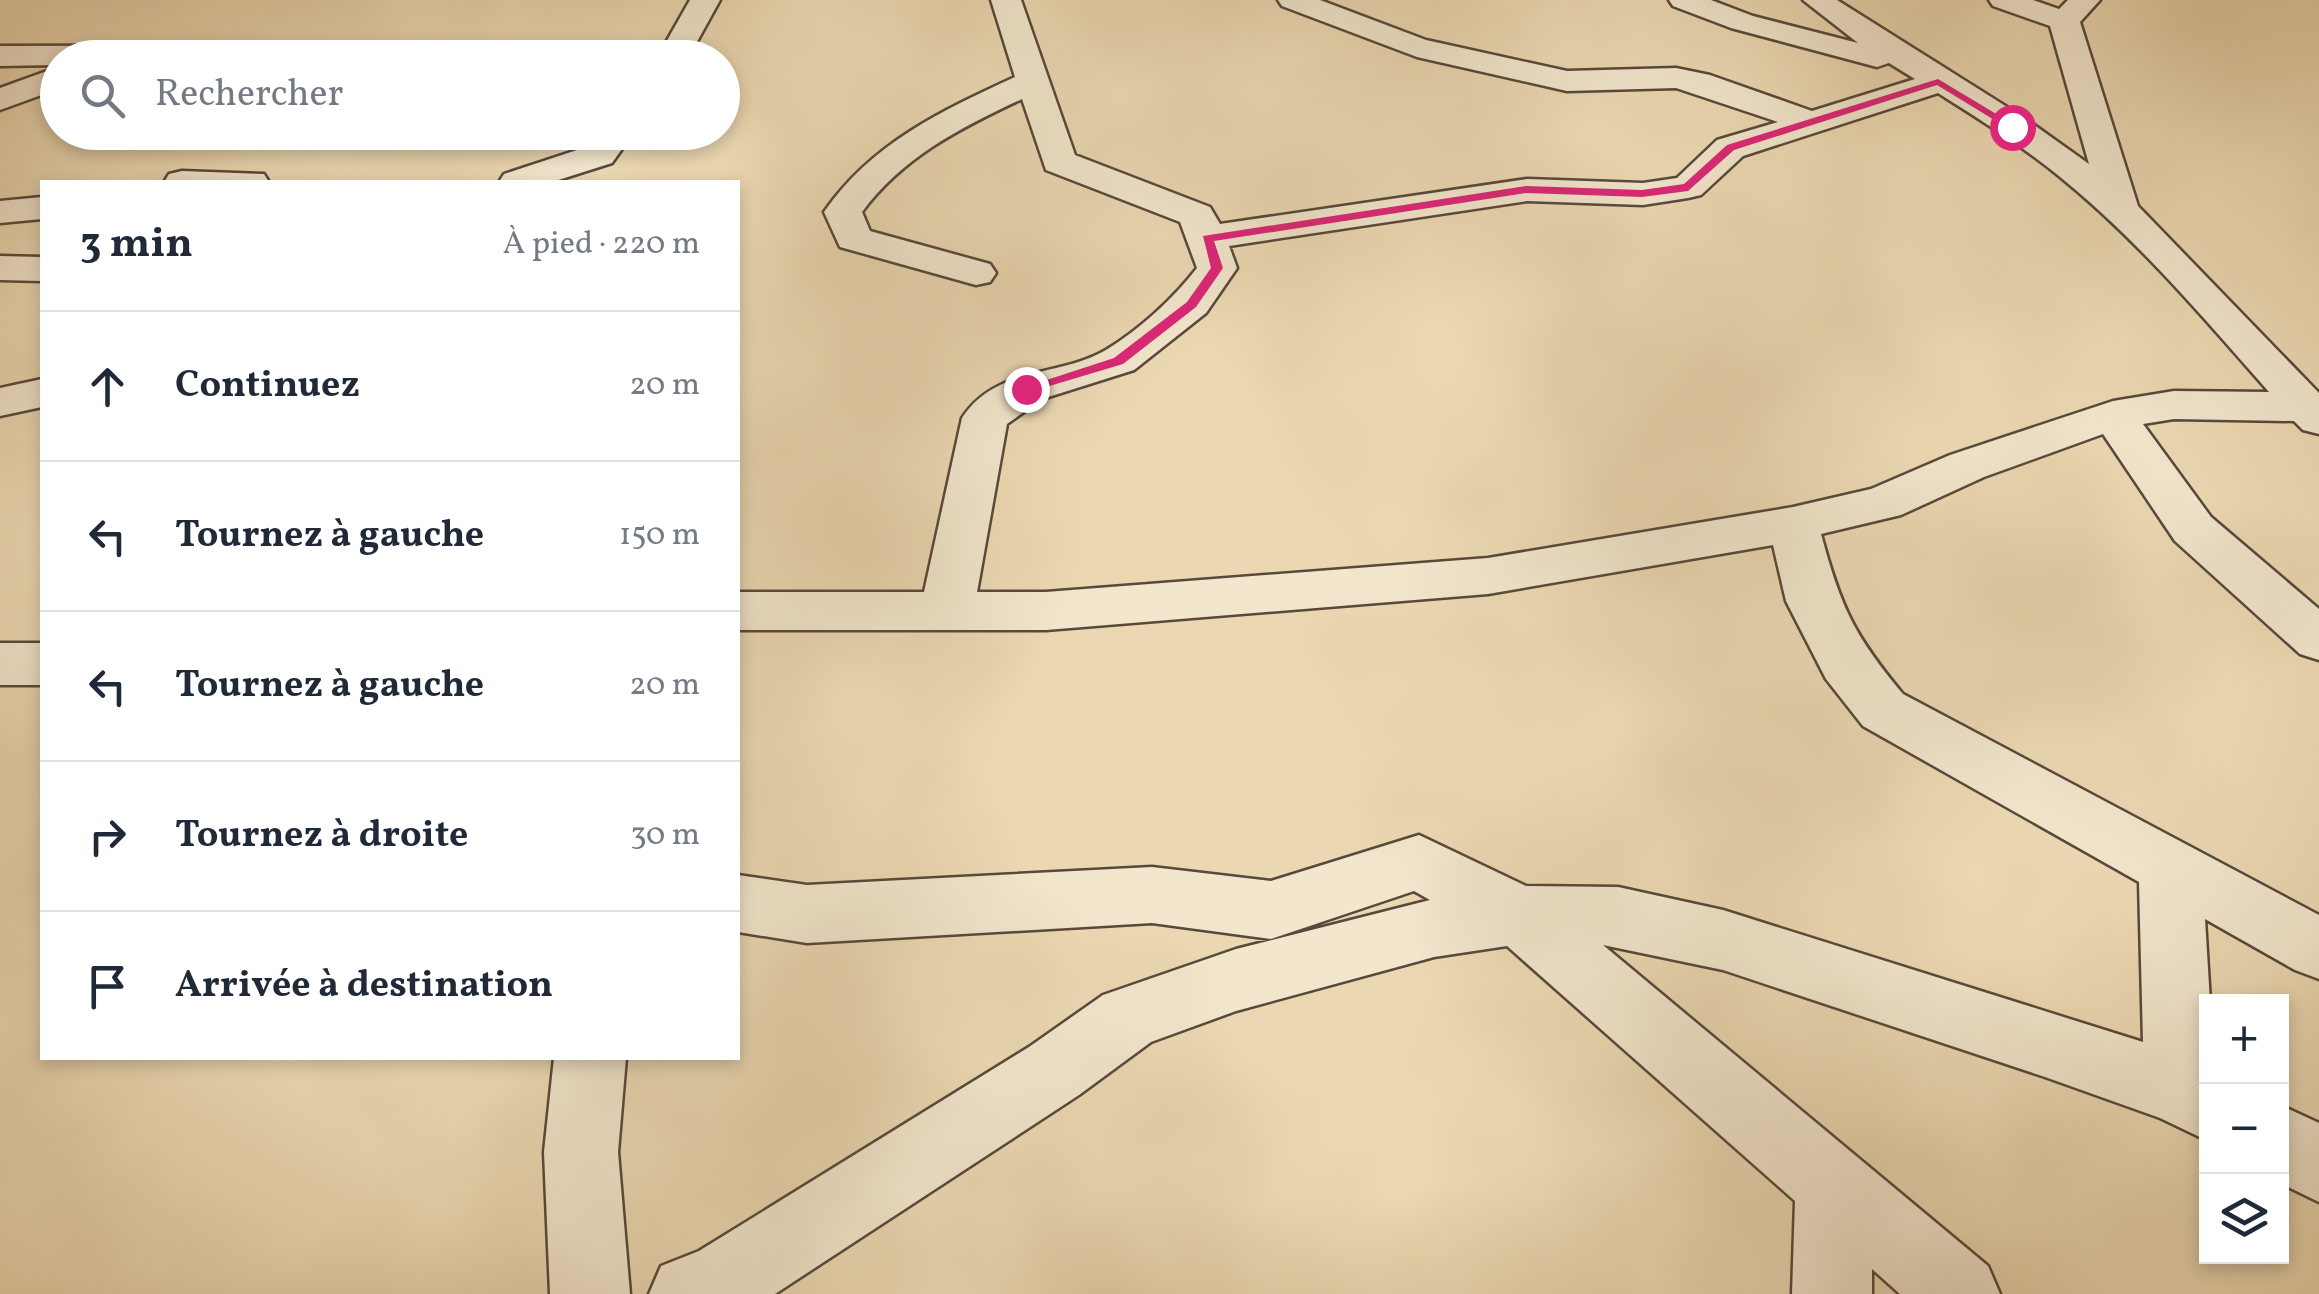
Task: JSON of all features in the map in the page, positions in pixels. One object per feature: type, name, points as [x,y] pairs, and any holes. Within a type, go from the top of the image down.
[{"type":"street","points":[[682,40],[705,0]]},
{"type":"street","points":[[946,612],[985,418],[1026,389],[1119,361],[1192,304],[1217,268],[1197,215],[1059,162],[1006,0]]},
{"type":"street","points":[[1292,0],[1417,48],[1567,81],[1676,78],[1710,85],[1811,122]]},
{"type":"street","points":[[1684,0],[1742,22],[1925,74]]},
{"type":"street","points":[[1818,0],[2070,166],[2172,257],[2315,411]]},
{"type":"street","points":[[2004,0],[2074,11],[2120,208]]},
{"type":"street","points":[[0,56],[40,56]]},
{"type":"street","points":[[1207,238],[1526,190],[1642,194],[1688,187],[1730,148],[1811,122],[1925,74]]},
{"type":"street","points":[[976,274],[854,239],[843,212],[865,179],[922,134],[1033,82]]},
{"type":"street","points":[[0,100],[40,83]]},
{"type":"street","points":[[523,180],[600,155],[604,150]]},
{"type":"street","points":[[0,212],[40,208]]},
{"type":"street","points":[[0,268],[40,269]]},
{"type":"street","points":[[0,402],[40,393]]},
{"type":"street","points":[[740,611],[1065,610],[1488,576],[1793,524],[1884,503],[1968,466],[2113,414],[2174,406],[2315,411]]},
{"type":"street","points":[[2113,414],[2193,529],[2319,640]]},
{"type":"street","points":[[1793,524],[1813,601],[1846,664],[1884,710],[2319,949]]},
{"type":"street","points":[[740,904],[807,914],[1152,895],[1270,910],[1419,862],[1519,915],[1960,1294]]},
{"type":"street","points":[[707,1291],[1054,1071],[1128,1018],[1236,980],[1398,938],[1519,915],[1618,916],[1723,940],[2193,1097],[2170,867]]},
{"type":"street","points":[[590,1060],[581,1152],[590,1294]]},
{"type":"street","points":[[2289,1147],[2319,1164]]},
{"type":"street","points":[[1832,1294],[1833,1185]]},
{"type":"route","points":[[1026,389],[1119,361],[1192,304],[1217,268],[1207,238],[1526,190],[1642,194],[1688,187],[1730,148],[1938,82],[2012,127]]}]
